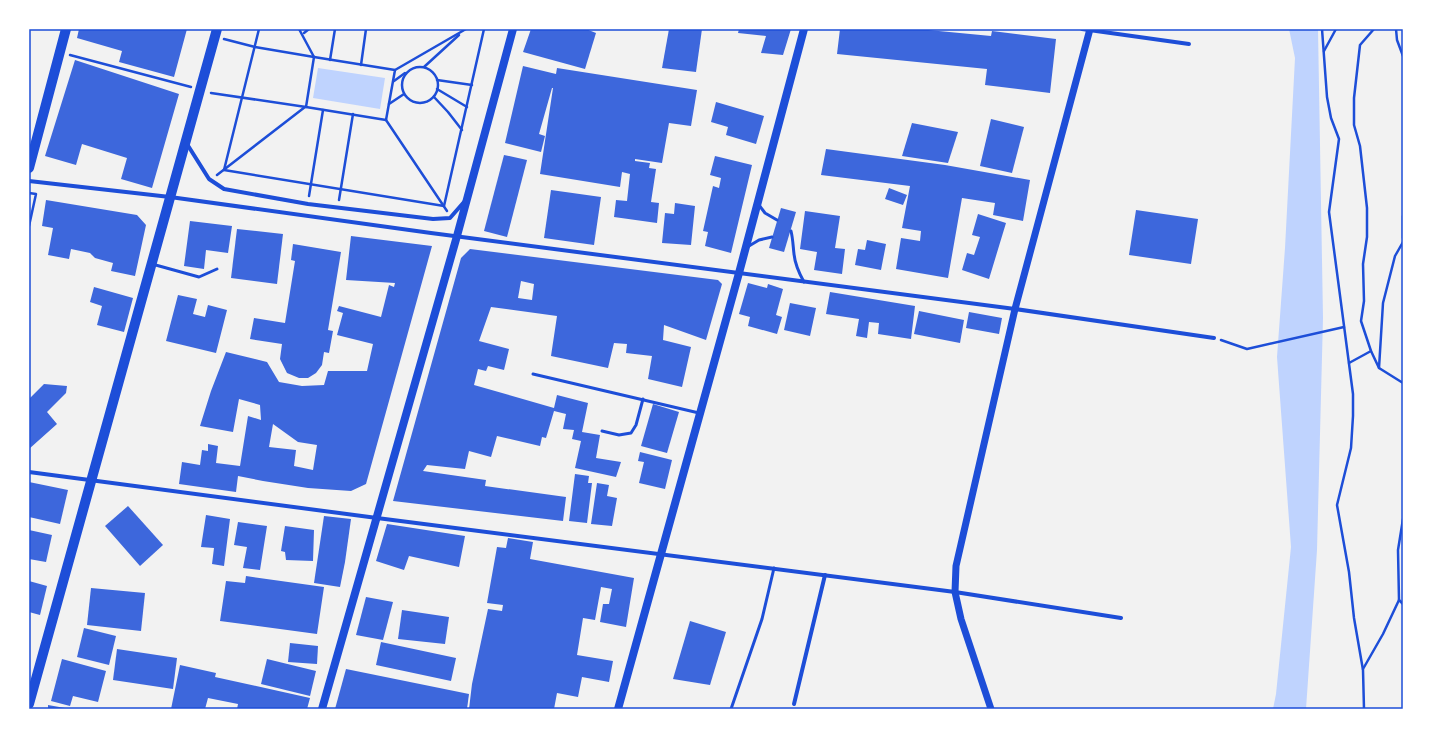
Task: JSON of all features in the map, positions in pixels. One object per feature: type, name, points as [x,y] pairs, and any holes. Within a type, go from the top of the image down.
[{"type":"main road","points":[[29,168],[66,29]]},
{"type":"main road","points":[[322,709],[457,236],[513,29]]},
{"type":"main road","points":[[618,709],[746,249],[804,29]]},
{"type":"main road","points":[[29,704],[170,197],[186,141],[204,91],[218,33]]},
{"type":"street","points":[[991,709],[961,618],[955,592],[956,566],[1015,309],[1087,29],[1189,44]]},
{"type":"street","points":[[186,141],[209,179],[224,189],[308,204],[433,219],[450,218],[467,199]]},
{"type":"street","points":[[29,181],[170,197],[1015,309],[1214,338]]},
{"type":"street","points":[[29,472],[955,592],[1121,618]]},
{"type":"street","points":[[794,704],[825,575]]},
{"type":"lane","points":[[758,203],[765,213],[778,220]]},
{"type":"lane","points":[[791,231],[795,263],[804,282]]},
{"type":"lane","points":[[746,249],[759,240],[772,237]]},
{"type":"lane","points":[[151,264],[199,277],[217,269]]},
{"type":"lane","points":[[532,374],[700,413]]},
{"type":"lane","points":[[602,431],[619,435],[631,433],[636,425],[643,399]]},
{"type":"lane","points":[[731,709],[762,619],[774,568]]},
{"type":"path","points":[[224,170],[259,29]]},
{"type":"path","points":[[209,179],[224,170],[306,107],[314,57],[299,29]]},
{"type":"path","points":[[304,33],[309,29]]},
{"type":"path","points":[[330,60],[335,29]]},
{"type":"path","points":[[361,65],[366,29]]},
{"type":"path","points":[[424,67],[466,29]]},
{"type":"path","points":[[444,206],[484,29]]},
{"type":"path","points":[[1322,29],[1327,97],[1331,118],[1339,139],[1330,212],[1353,394],[1351,448],[1337,505],[1349,572],[1354,618],[1363,670],[1364,709]]},
{"type":"path","points":[[1324,51],[1336,29]]},
{"type":"path","points":[[1374,29],[1360,45],[1354,98],[1354,125],[1360,146],[1367,208],[1368,237],[1363,264],[1364,301],[1361,321],[1371,351],[1379,368],[1403,383]]},
{"type":"path","points":[[1396,29],[1397,40],[1403,56]]},
{"type":"path","points":[[218,33],[255,47],[395,70],[462,32]]},
{"type":"path","points":[[60,53],[204,91],[386,120]]},
{"type":"path","points":[[393,81],[412,68],[424,67],[430,70],[437,80],[437,89],[434,97],[424,103],[418,104],[412,102],[404,94],[401,83],[407,72]]},
{"type":"path","points":[[395,70],[386,120],[444,206],[450,218]]},
{"type":"path","points":[[437,80],[472,86]]},
{"type":"path","points":[[437,89],[467,107]]},
{"type":"path","points":[[389,104],[404,94]]},
{"type":"path","points":[[434,97],[462,130]]},
{"type":"path","points":[[308,204],[323,110]]},
{"type":"path","points":[[338,208],[353,114]]},
{"type":"path","points":[[224,170],[444,206]]},
{"type":"path","points":[[29,193],[36,194],[29,226]]},
{"type":"path","points":[[1403,216],[1403,238]]},
{"type":"path","points":[[1379,368],[1383,303],[1394,256],[1403,242]]},
{"type":"path","points":[[1214,338],[1247,348],[1344,327]]},
{"type":"path","points":[[1349,363],[1371,351]]},
{"type":"path","points":[[1363,670],[1383,634],[1399,600],[1398,550],[1403,519]]},
{"type":"path","points":[[1399,600],[1403,604]]},
{"type":"water","points":[[1289,29],[1318,29],[1323,318],[1317,550],[1306,709],[1273,709],[1276,694],[1291,547],[1277,357],[1285,248],[1295,58]]},
{"type":"water","points":[[318,68],[385,78],[380,109],[313,98]]},
{"type":"building","points":[[79,29],[187,29],[174,77],[119,62],[122,51],[77,38]]},
{"type":"building","points":[[531,29],[586,29],[596,33],[585,69],[523,52]]},
{"type":"building","points":[[669,29],[702,29],[696,72],[662,68]]},
{"type":"building","points":[[739,29],[791,29],[783,55],[761,53],[766,36],[738,33]]},
{"type":"building","points":[[840,29],[918,29],[991,36],[992,31],[1056,39],[1050,93],[985,85],[987,69],[837,54]]},
{"type":"building","points":[[75,60],[179,94],[152,188],[121,179],[127,158],[82,144],[76,165],[45,156]]},
{"type":"building","points":[[523,66],[556,74],[557,68],[697,90],[691,126],[669,123],[662,163],[635,159],[635,161],[650,163],[649,168],[656,169],[651,202],[659,203],[657,223],[614,217],[616,200],[627,201],[630,174],[622,172],[620,187],[540,174],[553,88],[539,134],[545,136],[541,152],[505,143]]},
{"type":"building","points":[[716,102],[764,116],[756,144],[726,135],[728,127],[711,122]]},
{"type":"building","points":[[991,119],[1024,127],[1012,173],[980,166]]},
{"type":"building","points":[[912,123],[958,132],[948,163],[902,156]]},
{"type":"building","points":[[826,149],[945,165],[1030,180],[1023,221],[993,215],[995,203],[962,198],[948,278],[896,269],[901,238],[920,241],[921,231],[902,228],[910,186],[821,175]]},
{"type":"building","points":[[504,155],[527,160],[507,237],[484,231]]},
{"type":"building","points":[[715,156],[752,165],[731,253],[705,246],[708,232],[703,231],[713,186],[719,188],[721,178],[710,175]]},
{"type":"building","points":[[889,188],[907,195],[903,205],[885,199]]},
{"type":"building","points":[[551,190],[601,197],[594,245],[544,238]]},
{"type":"building","points":[[46,200],[137,215],[146,225],[135,276],[111,271],[113,263],[95,258],[90,253],[71,249],[69,259],[48,255],[53,228],[42,226]]},
{"type":"building","points":[[675,203],[695,206],[691,245],[662,243],[665,213],[674,214]]},
{"type":"building","points":[[781,208],[796,212],[784,252],[769,248]]},
{"type":"building","points":[[1136,210],[1198,219],[1191,264],[1129,255]]},
{"type":"building","points":[[805,211],[840,216],[835,248],[845,249],[842,274],[814,270],[817,252],[800,249]]},
{"type":"building","points":[[978,214],[1006,223],[989,279],[962,270],[967,253],[974,255],[980,237],[972,235]]},
{"type":"building","points":[[190,221],[232,226],[228,253],[206,250],[204,269],[184,266]]},
{"type":"building","points":[[237,229],[283,234],[277,284],[231,278]]},
{"type":"building","points":[[351,236],[432,246],[366,484],[351,491],[308,488],[238,476],[236,492],[179,484],[182,462],[200,465],[202,450],[208,451],[208,444],[218,446],[216,463],[240,466],[248,416],[261,420],[260,405],[239,399],[233,432],[200,426],[211,391],[226,352],[267,362],[279,382],[302,386],[324,385],[328,371],[367,371],[373,344],[337,335],[343,313],[337,311],[339,306],[381,317],[389,285],[394,287],[395,283],[346,280]],"holes":[[[273,424],[298,442],[317,445],[313,470],[294,466],[296,450],[269,447]]]},
{"type":"building","points":[[867,240],[886,244],[881,270],[855,265],[858,249],[865,250]]},
{"type":"building","points":[[293,244],[341,252],[328,330],[333,331],[329,353],[324,352],[322,365],[316,373],[308,378],[299,378],[287,373],[280,359],[282,344],[250,339],[254,318],[285,323],[295,261],[291,260]]},
{"type":"building","points":[[470,249],[718,280],[722,284],[706,340],[664,325],[663,340],[691,347],[682,387],[648,379],[652,356],[626,353],[627,344],[614,343],[608,368],[551,356],[557,316],[491,307],[479,341],[509,349],[504,370],[488,366],[486,371],[478,369],[474,385],[554,408],[557,395],[588,403],[582,432],[600,435],[596,458],[621,462],[616,477],[575,468],[581,441],[572,439],[574,430],[563,429],[566,414],[554,411],[546,438],[542,437],[540,446],[497,436],[491,457],[469,451],[465,469],[427,465],[423,471],[486,480],[485,486],[566,497],[563,521],[393,501],[461,258]],"holes":[[[521,281],[534,284],[532,300],[518,298]]]},
{"type":"building","points":[[748,283],[767,288],[768,284],[783,289],[776,315],[782,317],[777,334],[748,326],[750,317],[739,314]]},
{"type":"building","points":[[94,287],[133,298],[124,332],[97,325],[102,306],[90,302]]},
{"type":"building","points":[[830,292],[915,306],[911,339],[878,334],[879,323],[869,322],[867,338],[856,336],[859,319],[826,314]]},
{"type":"building","points":[[178,295],[197,299],[193,314],[205,317],[208,305],[227,310],[216,353],[166,341]]},
{"type":"building","points":[[790,303],[816,308],[810,336],[784,330]]},
{"type":"building","points":[[919,311],[964,320],[960,343],[914,334]]},
{"type":"building","points":[[969,312],[1002,318],[999,334],[966,328]]},
{"type":"building","points":[[44,384],[67,386],[66,393],[47,412],[57,424],[29,449],[29,399]]},
{"type":"building","points":[[653,404],[679,412],[667,453],[641,446]]},
{"type":"building","points":[[640,452],[672,460],[665,489],[639,483],[644,462],[638,461]]},
{"type":"building","points":[[575,474],[589,476],[588,483],[592,483],[587,523],[569,521]]},
{"type":"building","points":[[29,482],[68,490],[60,524],[29,517]]},
{"type":"building","points":[[597,483],[609,485],[607,496],[617,498],[612,526],[591,524]]},
{"type":"building","points":[[128,506],[163,545],[140,566],[105,526]]},
{"type":"building","points":[[206,515],[230,519],[224,566],[212,564],[214,548],[201,547]]},
{"type":"building","points":[[324,516],[351,519],[340,587],[314,583]]},
{"type":"building","points":[[238,522],[267,526],[260,570],[243,568],[247,547],[234,545]]},
{"type":"building","points":[[387,524],[465,536],[459,567],[409,556],[404,570],[376,561]]},
{"type":"building","points":[[285,526],[314,530],[313,561],[286,560],[285,552],[281,551]]},
{"type":"building","points":[[29,530],[52,535],[46,562],[29,559]]},
{"type":"building","points":[[508,538],[533,542],[530,559],[634,578],[626,627],[600,622],[603,604],[609,604],[612,589],[601,587],[595,620],[583,618],[577,655],[613,661],[609,682],[582,677],[578,697],[557,693],[554,709],[469,709],[472,684],[488,609],[502,611],[503,605],[487,603],[497,547],[506,548]]},
{"type":"building","points":[[246,576],[324,587],[317,634],[220,621],[226,581],[245,583]]},
{"type":"building","points":[[29,581],[47,586],[40,615],[29,612]]},
{"type":"building","points":[[91,588],[145,593],[141,631],[87,625]]},
{"type":"building","points":[[366,597],[393,602],[383,640],[356,635]]},
{"type":"building","points":[[402,610],[449,617],[445,644],[398,639]]},
{"type":"building","points":[[690,621],[726,632],[710,685],[673,679]]},
{"type":"building","points":[[84,628],[116,636],[109,665],[77,657]]},
{"type":"building","points":[[381,642],[456,658],[451,681],[376,665]]},
{"type":"building","points":[[290,643],[318,646],[317,664],[288,662]]},
{"type":"building","points":[[117,649],[177,658],[173,689],[113,680]]},
{"type":"building","points":[[62,659],[106,671],[98,702],[73,696],[70,706],[51,701]]},
{"type":"building","points":[[267,659],[316,671],[310,696],[261,684]]},
{"type":"building","points":[[180,665],[216,673],[215,677],[310,698],[307,709],[237,709],[238,704],[208,698],[205,709],[171,709]]},
{"type":"building","points":[[346,669],[469,694],[467,709],[335,709]]},
{"type":"building","points":[[48,705],[65,708],[65,709],[48,709]]}]
